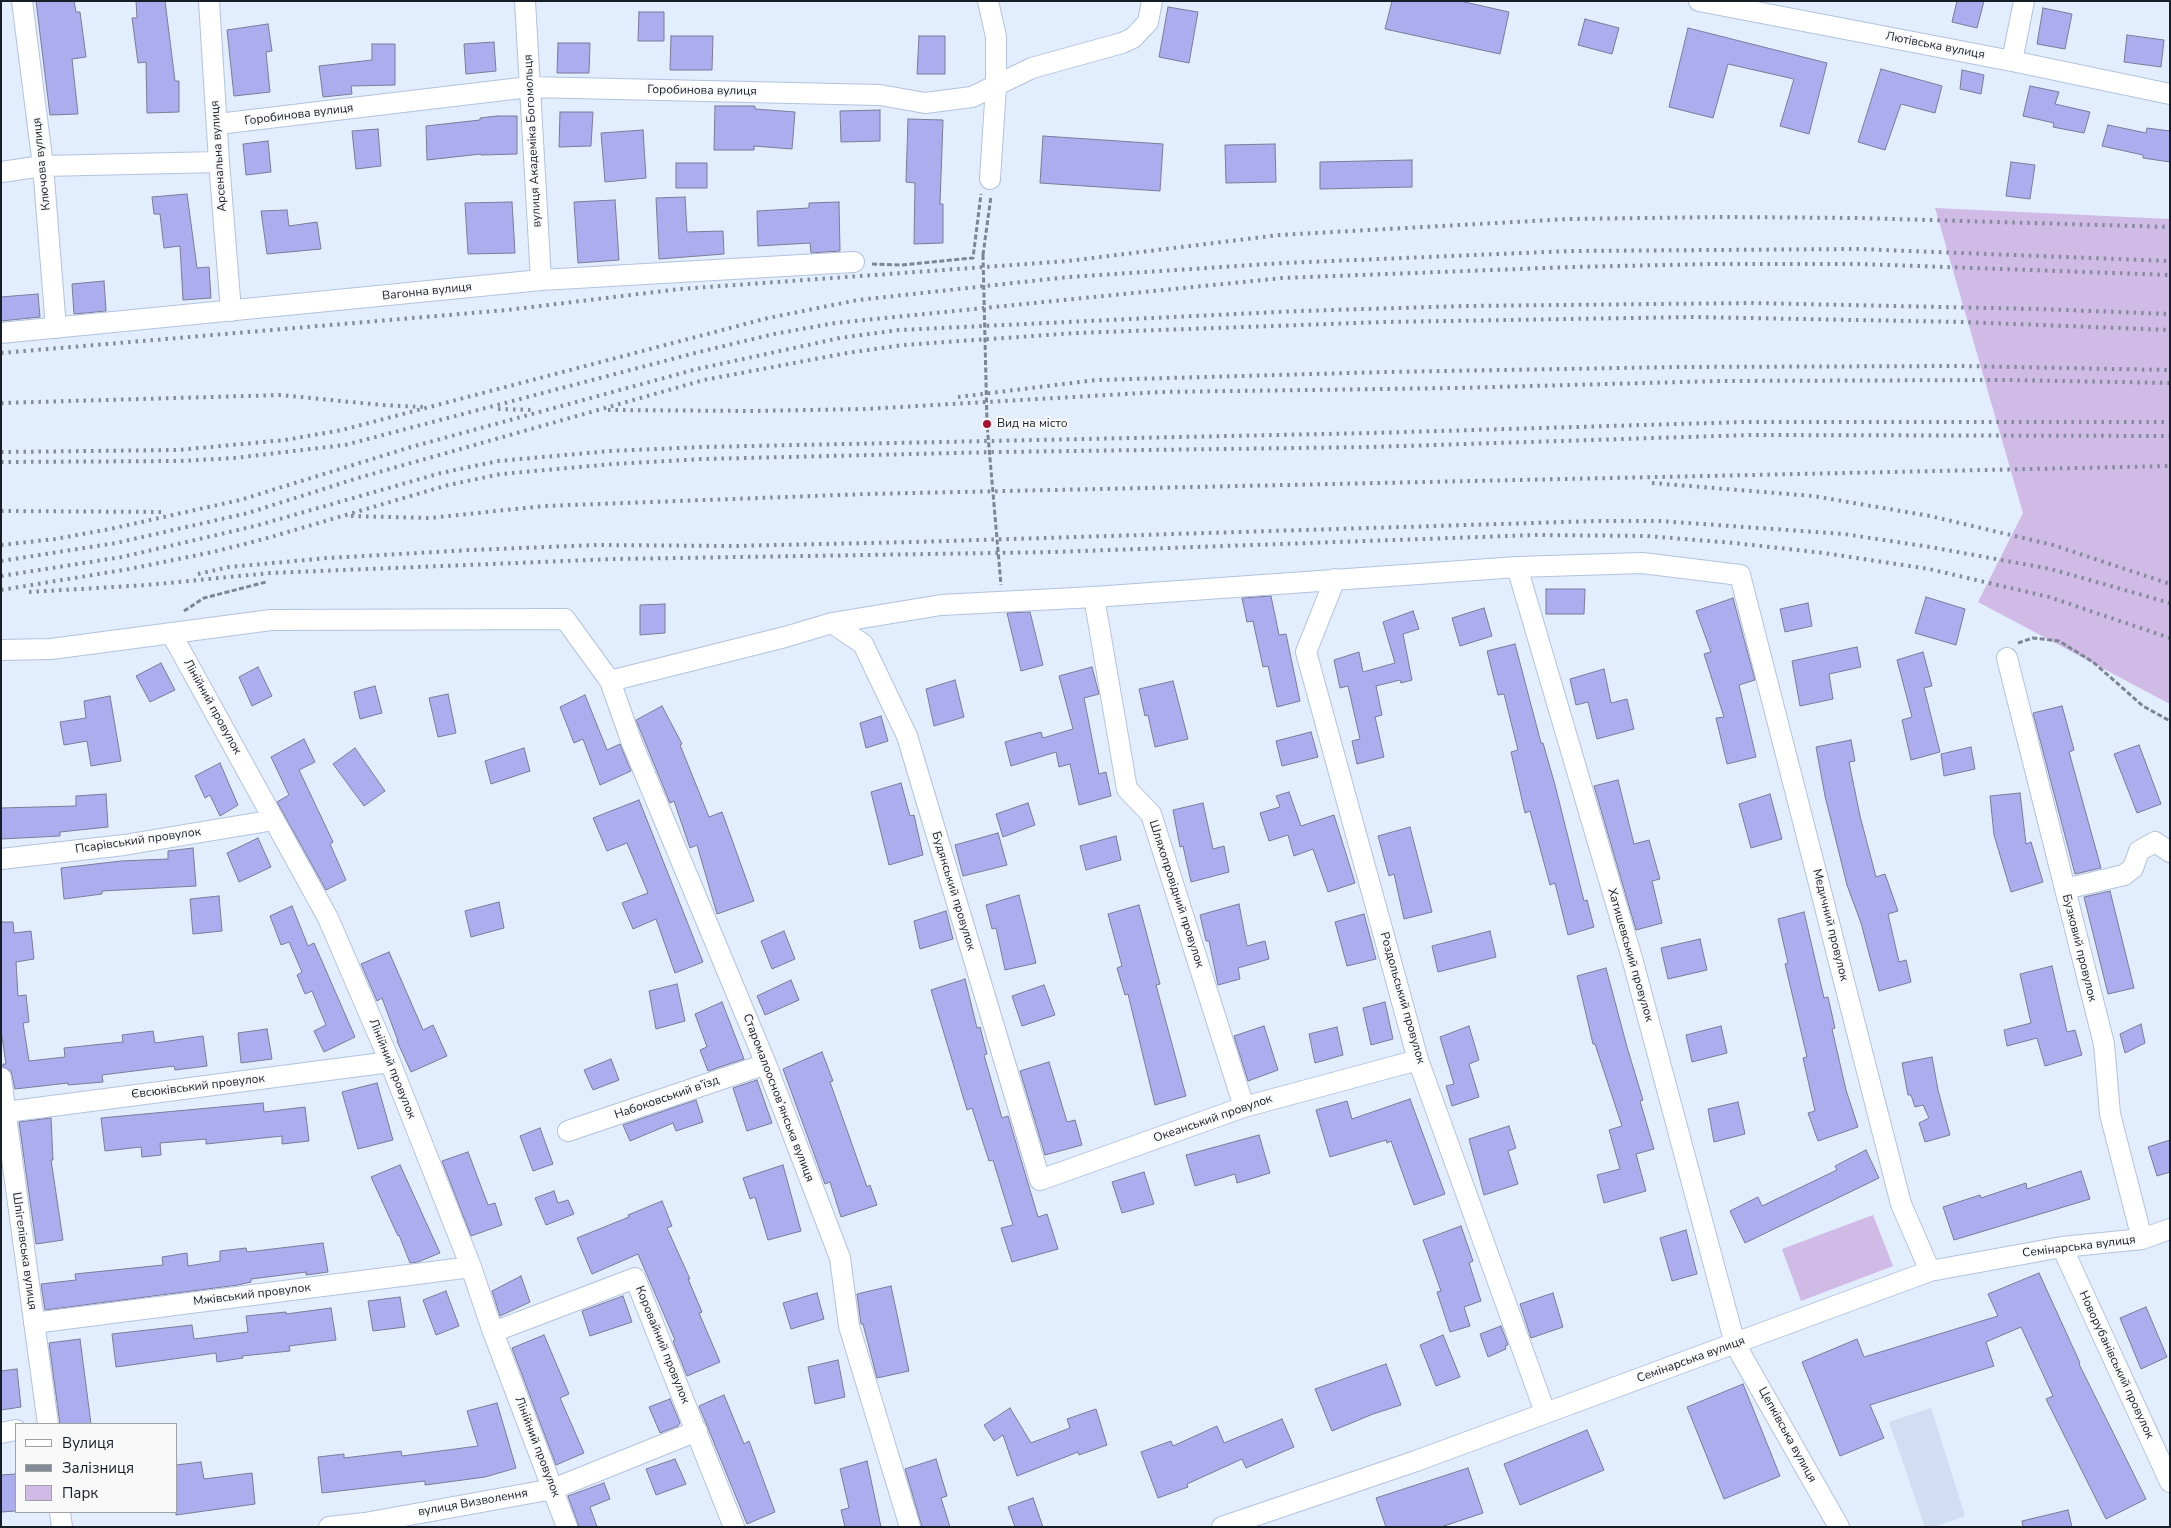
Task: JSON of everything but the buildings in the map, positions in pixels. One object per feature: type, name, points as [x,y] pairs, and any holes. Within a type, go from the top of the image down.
[{"type":"street","name":"Ключова вулиця","points":[[22,1],[44,166],[56,328]]},
{"type":"street","name":"Арсенальна вулиця","points":[[209,1],[231,311]]},
{"type":"street","name":"вулиця Академіка Богомольця","points":[[525,1],[541,280]]},
{"type":"street","points":[[988,1],[996,37],[996,86],[991,187]]},
{"type":"street","name":"Горобинова вулиця","points":[[218,124],[529,87],[880,95],[924,103],[972,97],[1032,68],[1122,43],[1133,38],[1148,22],[1152,1]]},
{"type":"street","name":"Лютівська вулиця","points":[[1699,1],[2012,60],[2170,94]]},
{"type":"street","points":[[2012,60],[2024,1]]},
{"type":"street","points":[[1,172],[44,166],[219,162]]},
{"type":"street","name":"Вагонна вулиця","points":[[1,333],[541,280],[854,262]]},
{"type":"street","name":"Медичний провулок","points":[[1517,568],[1642,563],[1740,575],[1901,1204],[1930,1271]]},
{"type":"street","points":[[610,681],[832,622],[940,605],[1094,597],[1517,568]]},
{"type":"street","name":"Хатишевський провулок","points":[[1517,568],[1632,958],[1735,1344]]},
{"type":"street","name":"Роздольський провулок","points":[[1335,579],[1306,652],[1418,1060],[1545,1412]]},
{"type":"street","name":"Шляхопровідний провулок","points":[[1094,597],[1126,789],[1150,814],[1244,1107]]},
{"type":"street","name":"Старомалооснов’янська вулиця","points":[[171,633],[271,620],[565,619],[610,681],[632,742],[766,1064],[840,1258],[849,1326],[910,1527]]},
{"type":"street","name":"Будянський провулок","points":[[832,622],[863,644],[907,736],[1040,1180]]},
{"type":"street","points":[[1,650],[51,649],[171,633]]},
{"type":"street","name":"Лінійний провулок","points":[[171,633],[328,918],[390,1062],[470,1267],[567,1527]]},
{"type":"street","name":"Бузковий провулок","points":[[2007,658],[2104,1044],[2110,1114],[2142,1239]]},
{"type":"street","name":"Псарівський провулок","points":[[1,859],[124,845],[274,820]]},
{"type":"street","points":[[2065,889],[2124,875],[2134,868],[2139,851],[2155,842],[2170,852]]},
{"type":"street","name":"Океанський провулок","points":[[1040,1180],[1244,1107],[1418,1060]]},
{"type":"street","name":"Євсюківський провулок","points":[[6,1112],[390,1062]]},
{"type":"street","name":"Набоковський в’їзд","points":[[568,1131],[766,1064]]},
{"type":"street","name":"Шпігелівська вулиця","points":[[1,1078],[48,1423]]},
{"type":"street","name":"Семінарська вулиця","points":[[1222,1527],[1416,1461],[1930,1271],[2062,1247],[2142,1239],[2170,1228]]},
{"type":"street","name":"Новорубанівський провулок","points":[[2062,1247],[2170,1482]]},
{"type":"street","name":"Мжівський провулок","points":[[34,1324],[470,1267]]},
{"type":"street","name":"Коровайний провулок","points":[[493,1332],[635,1278],[734,1527]]},
{"type":"street","name":"Цепківська вулиця","points":[[1735,1344],[1838,1527]]},
{"type":"street","points":[[1,1433],[15,1430]]},
{"type":"street","name":"вулиця Визволення","points":[[329,1527],[365,1523],[553,1489],[697,1431]]},
{"type":"street","points":[[60,1513],[62,1527]]},
{"type":"path","points":[[991,187],[983,255],[987,424],[1001,584]]},
{"type":"path","points":[[854,262],[901,265],[973,258],[981,194],[991,187]]},
{"type":"path","points":[[171,633],[176,616],[204,598],[266,582]]},
{"type":"path","points":[[2007,658],[2009,651],[2020,640],[2033,638],[2059,641],[2092,662],[2143,706],[2170,722]]},
{"type":"shaded area","points":[[1931,1408],[1965,1516],[1934,1527],[1925,1527],[1889,1422]]},
{"type":"green space","points":[[1935,208],[2170,219],[2170,704],[1978,602],[2023,513]]},
{"type":"green space","points":[[1873,1215],[1893,1266],[1801,1301],[1782,1249]]},
{"type":"railway","points":[[1,353],[507,310],[680,289],[1068,261],[1279,235],[1568,219],[1722,217],[1859,218],[2170,227]]},
{"type":"railway","points":[[1,452],[178,450],[285,440],[342,430],[768,318],[858,300],[1068,277],[1284,263],[1570,251],[1858,249],[2170,261]]},
{"type":"railway","points":[[1,462],[181,461],[234,458],[345,445],[695,353],[774,334],[835,323],[1282,278],[1571,267],[1712,264],[1861,264],[2170,275]]},
{"type":"railway","points":[[1,545],[55,539],[110,529],[240,500],[411,447],[697,369],[840,338],[899,330],[1299,311],[1465,306],[1752,303],[2038,309],[2170,314]]},
{"type":"railway","points":[[1,561],[116,543],[248,513],[358,478],[704,380],[847,353],[903,345],[1076,333],[1384,322],[1693,317],[1963,322],[2170,330]]},
{"type":"railway","points":[[958,397],[1096,380],[1386,372],[1677,367],[1960,366],[2170,370]]},
{"type":"railway","points":[[608,410],[751,411],[865,409],[1160,392],[1456,388],[1720,381],[2007,380],[2170,383]]},
{"type":"railway","points":[[1,403],[281,395],[423,407]]},
{"type":"railway","points":[[498,409],[535,410]]},
{"type":"railway","points":[[1,576],[122,557],[255,526],[441,473],[498,461],[610,451],[702,447],[1371,433],[1745,422],[2170,422]]},
{"type":"railway","points":[[1,590],[129,569],[213,552],[448,485],[501,474],[613,464],[703,459],[996,452],[1371,447],[1749,435],[2170,436]]},
{"type":"railway","points":[[351,516],[430,518],[544,506],[866,494],[2170,466]]},
{"type":"railway","points":[[1652,483],[1813,496],[1930,516],[2053,545],[2170,584]]},
{"type":"railway","points":[[1,511],[166,512]]},
{"type":"railway","points":[[198,574],[229,567],[328,558],[597,545],[733,546],[913,542],[1597,521],[1660,521],[1844,534],[1930,547],[2051,569],[2170,603]]},
{"type":"railway","points":[[29,592],[147,585],[270,573],[614,559],[1054,552],[1536,535],[1647,536],[1824,553],[1929,569],[2049,597],[2170,638]]},
{"type":"place","name":"Вид на місто","points":[[987,424]]}]
